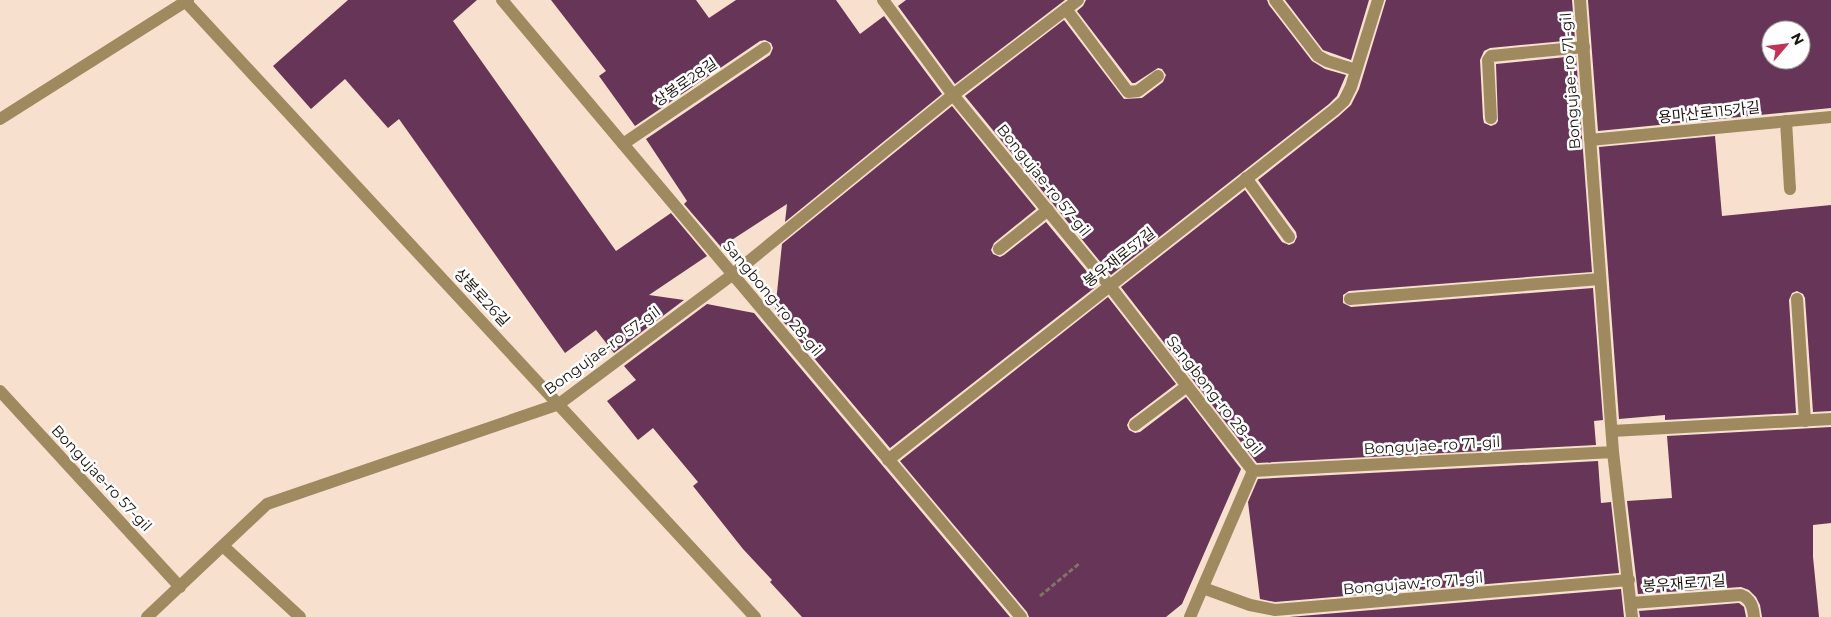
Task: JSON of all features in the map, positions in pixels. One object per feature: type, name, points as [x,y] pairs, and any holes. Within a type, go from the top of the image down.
[{"type":"street","points":[[0,119],[186,0]]},
{"type":"street","name":"상봉로26길","points":[[186,0],[755,617]]},
{"type":"street","name":"Sangbong-ro 28-gil","points":[[502,0],[1020,615]]},
{"type":"street","points":[[883,0],[953,95]]},
{"type":"street","name":"Bongujae-ro 57-gil","points":[[148,617],[267,504],[559,404],[732,275],[953,95],[1078,0]]},
{"type":"street","points":[[1274,0],[1318,56],[1327,61],[1356,70]]},
{"type":"street","name":"봉우재로57길","points":[[888,460],[1344,101],[1351,87],[1378,0]]},
{"type":"street","name":"Bongujae-ro 71-gil","points":[[1580,0],[1613,452],[1632,617]]},
{"type":"street","points":[[1066,9],[1128,92],[1138,91],[1158,76]]},
{"type":"street","points":[[1491,118],[1488,60],[1491,56],[1584,47]]},
{"type":"street","name":"상봉로28길","points":[[623,144],[765,48]]},
{"type":"street","name":"Bongujae-ro 57-gil","points":[[953,95],[1109,285]]},
{"type":"street","name":"용마산로115가길","points":[[1590,140],[1831,117]]},
{"type":"street","points":[[1786,121],[1790,189]]},
{"type":"street","points":[[1246,178],[1289,237]]},
{"type":"street","points":[[998,250],[1048,210]]},
{"type":"street","points":[[1350,299],[1600,279]]},
{"type":"street","name":"Sangbong-ro 28-gil","points":[[1109,285],[1253,472],[1190,617]]},
{"type":"street","points":[[1796,299],[1805,421]]},
{"type":"street","points":[[1136,425],[1187,386]]},
{"type":"street","name":"Bongujae-ro 57-gil","points":[[0,391],[180,587]]},
{"type":"street","points":[[1612,431],[1831,419]]},
{"type":"street","name":"Bongujae-ro 71-gil","points":[[1253,472],[1613,452]]},
{"type":"street","points":[[224,546],[300,617]]},
{"type":"street","name":"Bongujaw-ro 71-gil","points":[[1203,588],[1250,606],[1282,610],[1628,580]]},
{"type":"street","name":"봉우재로71길","points":[[1631,603],[1741,596],[1746,597],[1750,602],[1754,617]]},
{"type":"path","points":[[1020,615],[1080,563]]},
{"type":"building","points":[[348,0],[477,0],[453,21],[616,251],[671,213],[707,256],[649,295],[684,300],[614,353],[596,330],[565,353],[399,119],[388,128],[345,79],[311,109],[273,66]]},
{"type":"building","points":[[551,0],[696,0],[709,18],[736,0],[836,0],[860,34],[884,16],[942,94],[785,222],[787,204],[721,247],[684,204],[687,201],[646,139],[770,55],[773,48],[771,43],[765,40],[760,41],[635,126],[599,76],[606,71]]},
{"type":"building","points":[[906,0],[1065,0],[955,84],[898,6]]},
{"type":"building","points":[[1086,0],[1267,0],[1312,61],[1325,69],[1346,75],[1337,96],[1329,104],[1111,275],[965,96],[1064,20],[1124,99],[1142,98],[1163,82],[1166,75],[1162,69],[1158,68],[1132,83],[1077,11]]},
{"type":"building","points":[[1285,0],[1369,0],[1351,60],[1323,50]]},
{"type":"building","points":[[1386,0],[1572,0],[1575,40],[1490,48],[1484,51],[1480,60],[1483,118],[1484,123],[1491,126],[1498,121],[1496,64],[1576,56],[1592,272],[1349,291],[1343,295],[1343,303],[1351,307],[1593,288],[1603,420],[1594,421],[1596,445],[1257,463],[1121,287],[1245,190],[1282,242],[1289,245],[1294,243],[1297,237],[1296,232],[1258,180],[1351,105],[1359,89]]},
{"type":"building","points":[[1588,0],[1831,0],[1831,108],[1598,131]]},
{"type":"building","points":[[952,106],[1036,209],[994,243],[991,250],[993,254],[1000,257],[1004,255],[1046,222],[1098,285],[890,448],[775,312],[782,244]]},
{"type":"building","points":[[1715,136],[1722,216],[1831,205],[1831,411],[1813,412],[1805,298],[1803,294],[1797,291],[1792,293],[1789,300],[1796,413],[1665,420],[1665,415],[1619,419],[1599,147]]},
{"type":"building","points":[[1108,297],[1176,384],[1130,419],[1127,425],[1129,430],[1135,433],[1140,432],[1186,397],[1241,469],[1182,604],[1166,617],[1029,617],[1027,612],[900,461]]},
{"type":"building","points":[[707,304],[754,313],[1010,617],[802,617],[770,582],[772,580],[743,549],[693,486],[698,482],[653,428],[638,440],[607,401],[636,380],[624,366]]},
{"type":"building","points":[[1831,427],[1831,523],[1813,525],[1813,557],[1819,617],[1762,617],[1760,605],[1756,597],[1749,590],[1741,587],[1638,594],[1627,501],[1672,498],[1667,436]]},
{"type":"building","points":[[1598,461],[1601,503],[1611,502],[1619,573],[1275,602],[1260,599],[1248,502],[1258,479]]},
{"type":"building","points":[[1621,589],[1624,617],[1289,617]]},
{"type":"building","points":[[1739,603],[1744,607],[1746,617],[1640,617],[1639,611]]}]
